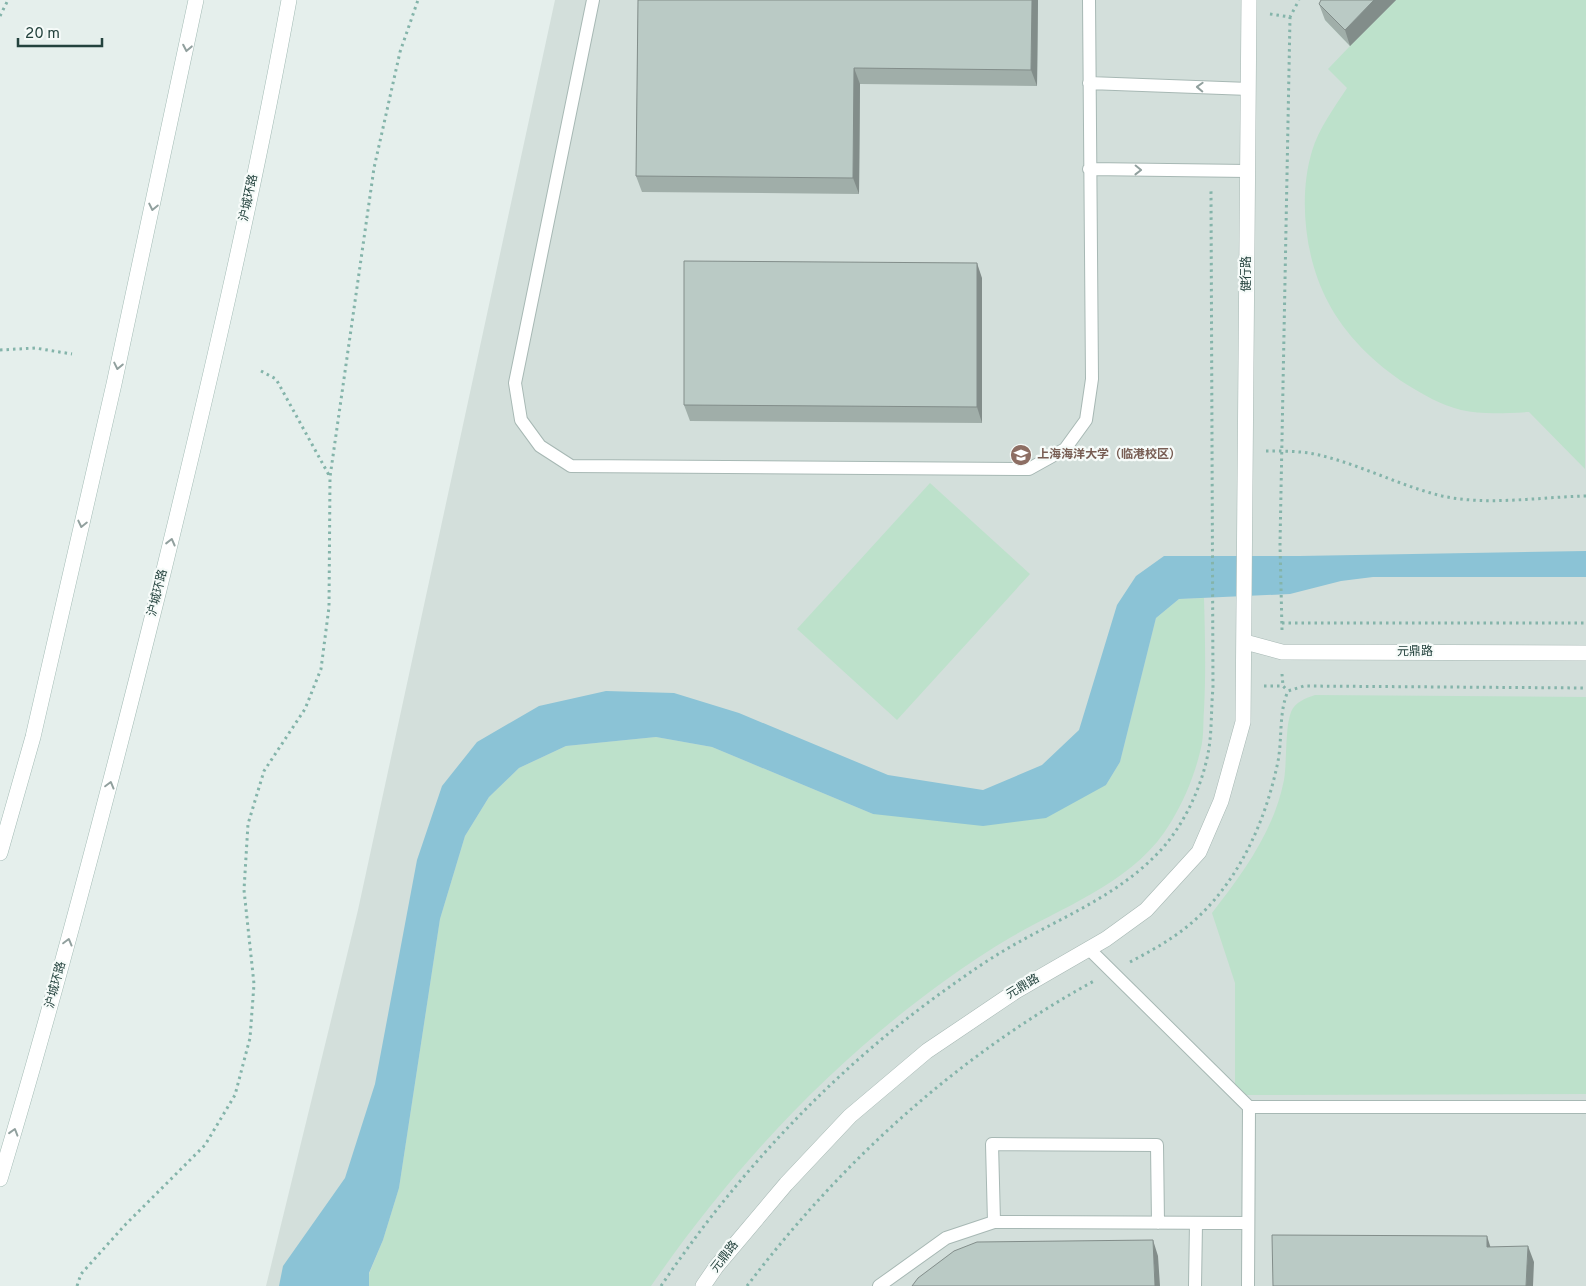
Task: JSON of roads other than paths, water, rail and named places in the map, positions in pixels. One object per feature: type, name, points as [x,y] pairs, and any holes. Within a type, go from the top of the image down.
[{"type":"main road","points":[[0,853],[32,737],[112,393],[196,0]]},
{"type":"main road","name":"沪城环路","points":[[0,1179],[40,1044],[122,737],[201,418],[275,78],[289,0]]},
{"type":"main road","name":"健行路","points":[[1246,605],[1249,5]]},
{"type":"main road","name":"元鼎路","points":[[703,1286],[716,1267],[786,1184],[850,1116],[927,1051],[1016,991],[1089,949],[1146,910],[1198,852],[1221,802],[1243,722],[1246,605]]},
{"type":"main road","name":"元鼎路","points":[[1245,642],[1282,652],[1586,652]]},
{"type":"lane","points":[[593,0],[516,383],[521,420],[540,446],[571,466],[1029,469],[1065,449],[1086,420],[1092,379],[1089,169],[1090,0]]},
{"type":"lane","points":[[1089,83],[1248,89]]},
{"type":"lane","points":[[1089,169],[1248,171]]},
{"type":"lane","points":[[1089,949],[1249,1107],[1586,1107]]},
{"type":"lane","points":[[1248,1286],[1249,1107]]},
{"type":"lane","points":[[994,1222],[992,1144],[1157,1145],[1158,1223]]},
{"type":"lane","points":[[879,1286],[946,1238],[994,1222],[1248,1223]]},
{"type":"lane","points":[[1196,1223],[1196,1286]]},
{"type":"water","points":[[1586,551],[1586,577],[1373,577],[1341,581],[1290,594],[1179,599],[1156,618],[1120,762],[1106,785],[1046,818],[983,826],[873,814],[712,747],[656,737],[566,746],[519,768],[489,797],[465,836],[440,919],[399,1188],[383,1240],[369,1273],[369,1286],[279,1286],[283,1266],[345,1178],[375,1084],[417,860],[442,786],[477,742],[539,706],[606,691],[674,693],[739,713],[888,775],[983,790],[1042,765],[1079,730],[1117,605],[1136,576],[1164,556],[1299,556]]},
{"type":"place","name":"上海海洋大学（临港校区）","points":[[1021,455]]}]
